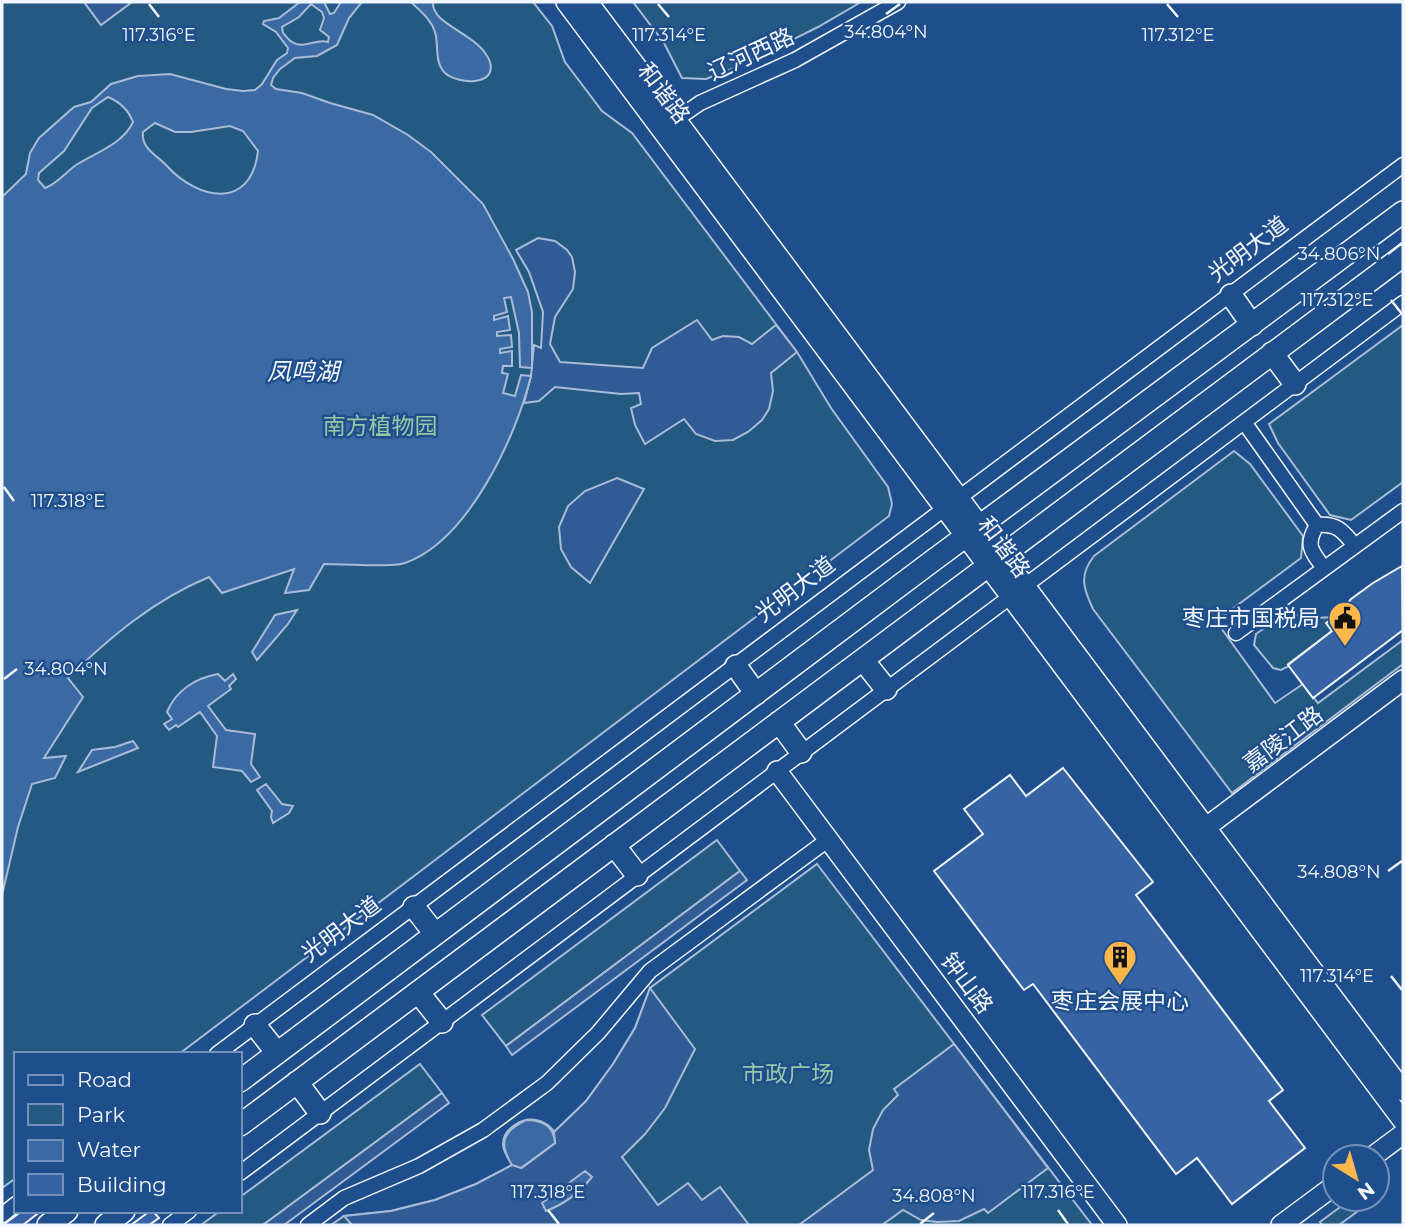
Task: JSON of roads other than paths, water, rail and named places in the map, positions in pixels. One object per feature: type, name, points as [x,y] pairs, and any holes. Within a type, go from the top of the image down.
[{"type":"main road","name":"和谐路","points":[[566,2],[669,125],[995,560],[1199,833],[1403,1121]]},
{"type":"main road","name":"和谐路","points":[[588,2],[669,125]]},
{"type":"main road","points":[[242,1079],[1403,212]]},
{"type":"main road","points":[[242,1123],[1403,256]]},
{"type":"main road","points":[[1231,295],[1252,325]]},
{"type":"main road","points":[[1272,353],[1295,384]]},
{"type":"main road","points":[[863,660],[886,690]]},
{"type":"main road","points":[[736,666],[756,694]]},
{"type":"main road","name":"嘉陵江路","points":[[1199,833],[1403,680]]},
{"type":"main road","points":[[779,722],[801,752]]},
{"type":"main road","name":"钟山路","points":[[777,771],[1117,1225]]},
{"type":"main road","name":"和谐路","points":[[1199,833],[1403,1091]]},
{"type":"main road","points":[[614,845],[637,875]]},
{"type":"main road","points":[[414,906],[435,934]]},
{"type":"main road","points":[[418,992],[442,1022]]},
{"type":"main road","points":[[255,1026],[277,1053]]},
{"type":"main road","points":[[297,1082],[320,1113]]},
{"type":"main road","points":[[1281,1225],[1321,1195]]},
{"type":"main road","points":[[48,1225],[64,1213]]},
{"type":"main road","points":[[106,1225],[121,1213]]},
{"type":"street","name":"辽河西路","points":[[669,125],[700,103],[795,60],[898,2]]},
{"type":"street","name":"光明大道","points":[[220,1052],[1403,165]]},
{"type":"street","points":[[242,1172],[1403,303]]},
{"type":"street","points":[[1244,422],[1317,525]]},
{"type":"street","points":[[1236,633],[1403,510]]},
{"type":"street","points":[[1317,525],[1331,524],[1341,528],[1355,546]]},
{"type":"street","points":[[1317,525],[1310,537],[1310,551],[1324,568]]},
{"type":"street","points":[[308,1225],[344,1198],[419,1166],[483,1130],[547,1083],[598,1032],[650,971],[829,839]]},
{"type":"street","points":[[170,1225],[186,1213]]},
{"type":"water","name":"凤鸣湖","points":[[300,2],[324,2],[330,14],[334,13],[341,2],[362,2],[349,18],[337,45],[317,56],[295,58],[280,69],[271,85],[276,89],[302,93],[373,115],[431,152],[483,204],[528,292],[532,312],[532,368],[520,367],[519,333],[511,297],[504,298],[507,312],[494,316],[494,320],[508,316],[510,330],[497,332],[497,336],[511,335],[512,347],[500,349],[500,353],[512,351],[512,366],[503,366],[502,373],[508,374],[503,393],[515,396],[521,375],[531,376],[524,401],[514,428],[486,484],[469,510],[449,533],[428,551],[398,564],[324,564],[309,590],[285,593],[294,569],[222,593],[209,577],[151,608],[68,678],[83,697],[44,758],[66,756],[55,778],[32,784],[18,827],[2,895],[2,197],[26,174],[30,153],[39,138],[74,107],[91,102],[111,84],[138,76],[170,74],[226,89],[255,90],[277,60],[287,53],[288,48],[276,32],[263,24],[264,21],[279,18]],"holes":[[[311,4],[322,12],[324,18],[320,30],[329,37],[328,42],[296,44],[283,33],[282,27],[299,17]],[[108,97],[123,106],[133,122],[116,142],[76,165],[45,188],[38,180],[39,173],[64,151],[92,108]],[[155,123],[175,132],[230,126],[243,131],[258,151],[253,170],[245,183],[234,191],[222,194],[208,192],[180,178],[150,151],[144,143],[143,132]]]},
{"type":"water","points":[[411,2],[433,2],[434,10],[440,17],[477,44],[490,62],[491,70],[488,76],[466,81],[445,73],[439,64],[433,27]]},
{"type":"water","points":[[297,610],[257,660],[252,652],[275,615]]},
{"type":"water","points":[[218,674],[225,681],[233,674],[236,679],[229,686],[231,689],[208,706],[226,730],[255,734],[251,764],[260,777],[251,782],[242,771],[213,767],[217,736],[200,712],[169,730],[164,724],[172,719],[167,712],[181,691],[195,682]]},
{"type":"water","points":[[133,741],[138,748],[78,772],[92,750]]},
{"type":"water","points":[[266,784],[282,804],[293,806],[289,813],[273,823],[272,811],[257,790]]},
{"type":"water","points":[[526,1120],[547,1125],[555,1143],[521,1168],[512,1165],[504,1144],[508,1133]]},
{"type":"water","points":[[585,1171],[592,1177],[582,1188],[546,1211],[542,1203]]},
{"type":"place","name":"枣庄市国税局","points":[[1345,648]]},
{"type":"place","name":"枣庄会展中心","points":[[1120,987]]},
{"type":"park label","name":"南方植物园","points":[[380,426]]},
{"type":"park label","name":"市政广场","points":[[788,1074]]}]
